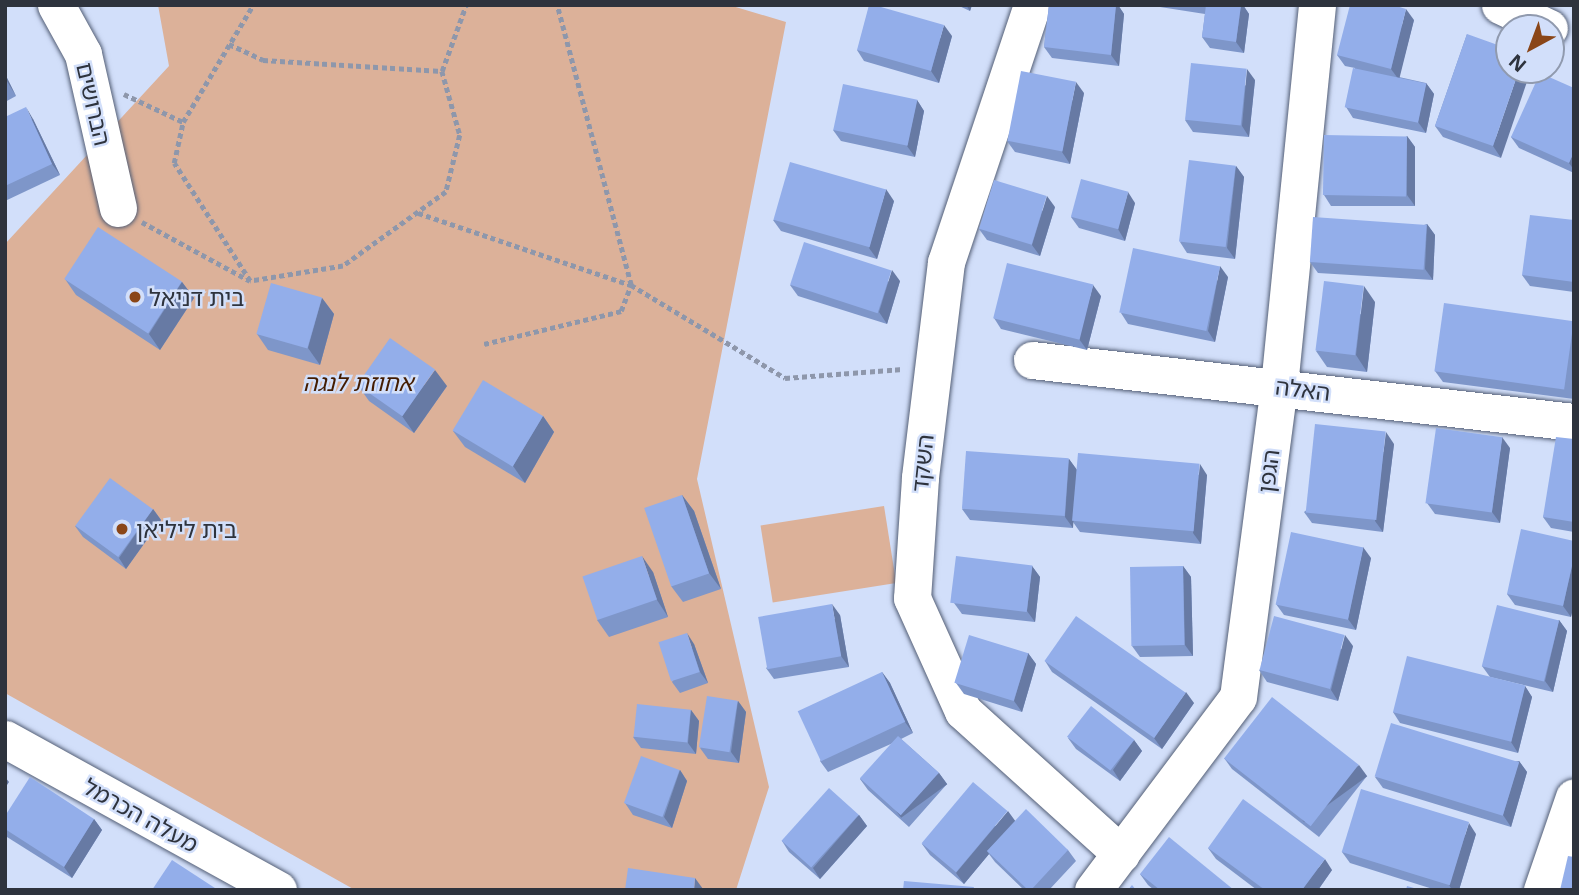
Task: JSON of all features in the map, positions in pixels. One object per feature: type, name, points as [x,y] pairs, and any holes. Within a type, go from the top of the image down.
[{"type":"street","name":"הברושים","points":[[56,5],[83,54],[118,208]]},
{"type":"street","name":"השקד","points":[[1032,5],[946,262],[920,478],[912,598],[963,711],[1121,854]]},
{"type":"street","name":"הגפן","points":[[1093,890],[1238,697],[1279,386],[1317,5]]},
{"type":"street","points":[[1500,5],[1519,14]]},
{"type":"street","name":"האלה","points":[[1032,360],[1279,386],[1574,422]]},
{"type":"street","name":"מעלה הכרמל","points":[[5,739],[278,890]]},
{"type":"street","points":[[1542,890],[1574,797]]},
{"type":"path","points":[[250,281],[174,163],[183,122],[253,5]]},
{"type":"path","points":[[118,208],[250,281],[343,266],[446,192],[460,135],[442,71],[466,5]]},
{"type":"path","points":[[484,344],[621,311],[631,285],[557,5]]},
{"type":"path","points":[[229,44],[263,60],[442,71]]},
{"type":"path","points":[[88,78],[183,122]]},
{"type":"path","points":[[417,213],[631,285],[785,378],[933,367]]},
{"type":"green space","name":"אחוזת לנגה","points":[[158,5],[729,5],[786,22],[697,479],[769,787],[736,890],[355,890],[5,693],[5,244],[169,66]]},
{"type":"green space","points":[[884,506],[896,583],[773,603],[761,526]]},
{"type":"building","points":[[869,5],[944,25],[931,71],[857,50]]},
{"type":"building","points":[[1049,5],[1116,5],[1111,55],[1044,47]]},
{"type":"building","points":[[1206,5],[1241,5],[1236,42],[1202,37]]},
{"type":"building","points":[[1350,5],[1393,5],[1406,9],[1391,69],[1337,55]]},
{"type":"building","points":[[1467,34],[1495,44],[1495,84],[1514,84],[1493,146],[1435,126]]},
{"type":"building","points":[[1191,63],[1247,69],[1241,126],[1185,120]]},
{"type":"building","points":[[1353,68],[1426,84],[1418,123],[1345,107]]},
{"type":"building","points":[[1021,71],[1076,82],[1062,151],[1007,141]]},
{"type":"building","points":[[843,84],[917,100],[908,146],[833,130]]},
{"type":"building","points":[[1535,84],[1565,84],[1574,88],[1574,152],[1569,163],[1511,137]]},
{"type":"building","points":[[26,107],[52,164],[5,186],[5,117]]},
{"type":"building","points":[[1324,135],[1407,136],[1406,196],[1323,195]]},
{"type":"building","points":[[1189,160],[1236,166],[1226,247],[1179,241]]},
{"type":"building","points":[[790,162],[886,190],[870,247],[773,220]]},
{"type":"building","points":[[1081,179],[1128,192],[1118,229],[1071,217]]},
{"type":"building","points":[[994,180],[1047,196],[1032,245],[979,229]]},
{"type":"building","points":[[1530,215],[1574,220],[1574,282],[1522,275]]},
{"type":"building","points":[[1313,217],[1427,225],[1424,270],[1310,262]]},
{"type":"building","name":"בית דניאל","points":[[98,227],[182,281],[148,333],[64,279]]},
{"type":"building","points":[[804,242],[891,270],[878,313],[790,285]]},
{"type":"building","points":[[1133,248],[1220,267],[1206,331],[1119,313]]},
{"type":"building","points":[[1007,263],[1093,285],[1080,340],[993,318]]},
{"type":"building","points":[[1324,281],[1364,286],[1355,355],[1315,350]]},
{"type":"building","points":[[271,283],[322,298],[307,349],[256,334]]},
{"type":"building","points":[[1444,303],[1574,321],[1564,390],[1434,371]]},
{"type":"building","points":[[390,338],[435,370],[402,416],[357,385]]},
{"type":"building","points":[[483,380],[543,416],[513,467],[453,431]]},
{"type":"building","points":[[1315,424],[1386,431],[1376,520],[1306,513]]},
{"type":"building","points":[[1436,428],[1502,437],[1492,513],[1425,503]]},
{"type":"building","points":[[1556,437],[1574,439],[1574,522],[1543,517]]},
{"type":"building","points":[[966,451],[1069,458],[1065,516],[962,509]]},
{"type":"building","points":[[1078,453],[1200,464],[1194,531],[1072,521]]},
{"type":"building","name":"בית ליליאן","points":[[110,478],[153,509],[118,557],[75,526]]},
{"type":"building","points":[[682,495],[709,573],[671,587],[644,508]]},
{"type":"building","points":[[1521,529],[1574,541],[1574,557],[1563,606],[1507,594]]},
{"type":"building","points":[[1291,532],[1363,547],[1348,620],[1276,604]]},
{"type":"building","points":[[642,556],[657,599],[597,620],[582,577]]},
{"type":"building","points":[[956,556],[1032,565],[1027,612],[950,603]]},
{"type":"building","points":[[1183,566],[1184,645],[1131,646],[1130,567]]},
{"type":"building","points":[[832,604],[841,656],[767,669],[758,617]]},
{"type":"building","points":[[1497,605],[1559,620],[1544,682],[1482,666]]},
{"type":"building","points":[[1076,616],[1186,693],[1154,738],[1044,661]]},
{"type":"building","points":[[1274,616],[1345,635],[1330,689],[1260,670]]},
{"type":"building","points":[[687,633],[700,672],[671,681],[658,642]]},
{"type":"building","points":[[969,635],[1028,653],[1014,701],[954,683]]},
{"type":"building","points":[[1407,656],[1525,686],[1511,742],[1393,712]]},
{"type":"building","points":[[882,672],[905,722],[821,761],[798,711]]},
{"type":"building","points":[[707,696],[738,701],[729,752],[699,747]]},
{"type":"building","points":[[1272,697],[1359,765],[1311,826],[1224,758]]},
{"type":"building","points":[[637,704],[691,710],[687,742],[634,737]]},
{"type":"building","points":[[1091,706],[1134,740],[1110,771],[1067,737]]},
{"type":"building","points":[[1391,723],[1519,762],[1503,816],[1375,777]]},
{"type":"building","points":[[898,736],[939,773],[901,815],[860,778]]},
{"type":"building","points":[[641,756],[680,770],[662,817],[624,803]]},
{"type":"building","points":[[30,777],[94,819],[64,867],[5,829],[5,816]]},
{"type":"building","points":[[973,782],[1007,811],[956,872],[922,843]]},
{"type":"building","points":[[829,788],[859,815],[811,868],[781,841]]},
{"type":"building","points":[[1361,789],[1469,822],[1450,885],[1342,852]]},
{"type":"building","points":[[1243,799],[1325,859],[1302,890],[1265,890],[1208,848]]},
{"type":"building","points":[[1026,809],[1068,850],[1031,890],[987,851]]},
{"type":"building","points":[[1169,837],[1234,890],[1160,890],[1140,874]]},
{"type":"building","points":[[1568,856],[1574,857],[1574,890],[1560,890]]},
{"type":"building","points":[[172,860],[218,890],[152,890]]},
{"type":"building","points":[[628,868],[695,878],[694,890],[625,890]]},
{"type":"building","points":[[904,881],[974,887],[973,890],[903,890]]},
{"type":"place","name":"בית דניאל","points":[[135,297]]},
{"type":"place","name":"בית ליליאן","points":[[122,529]]}]
